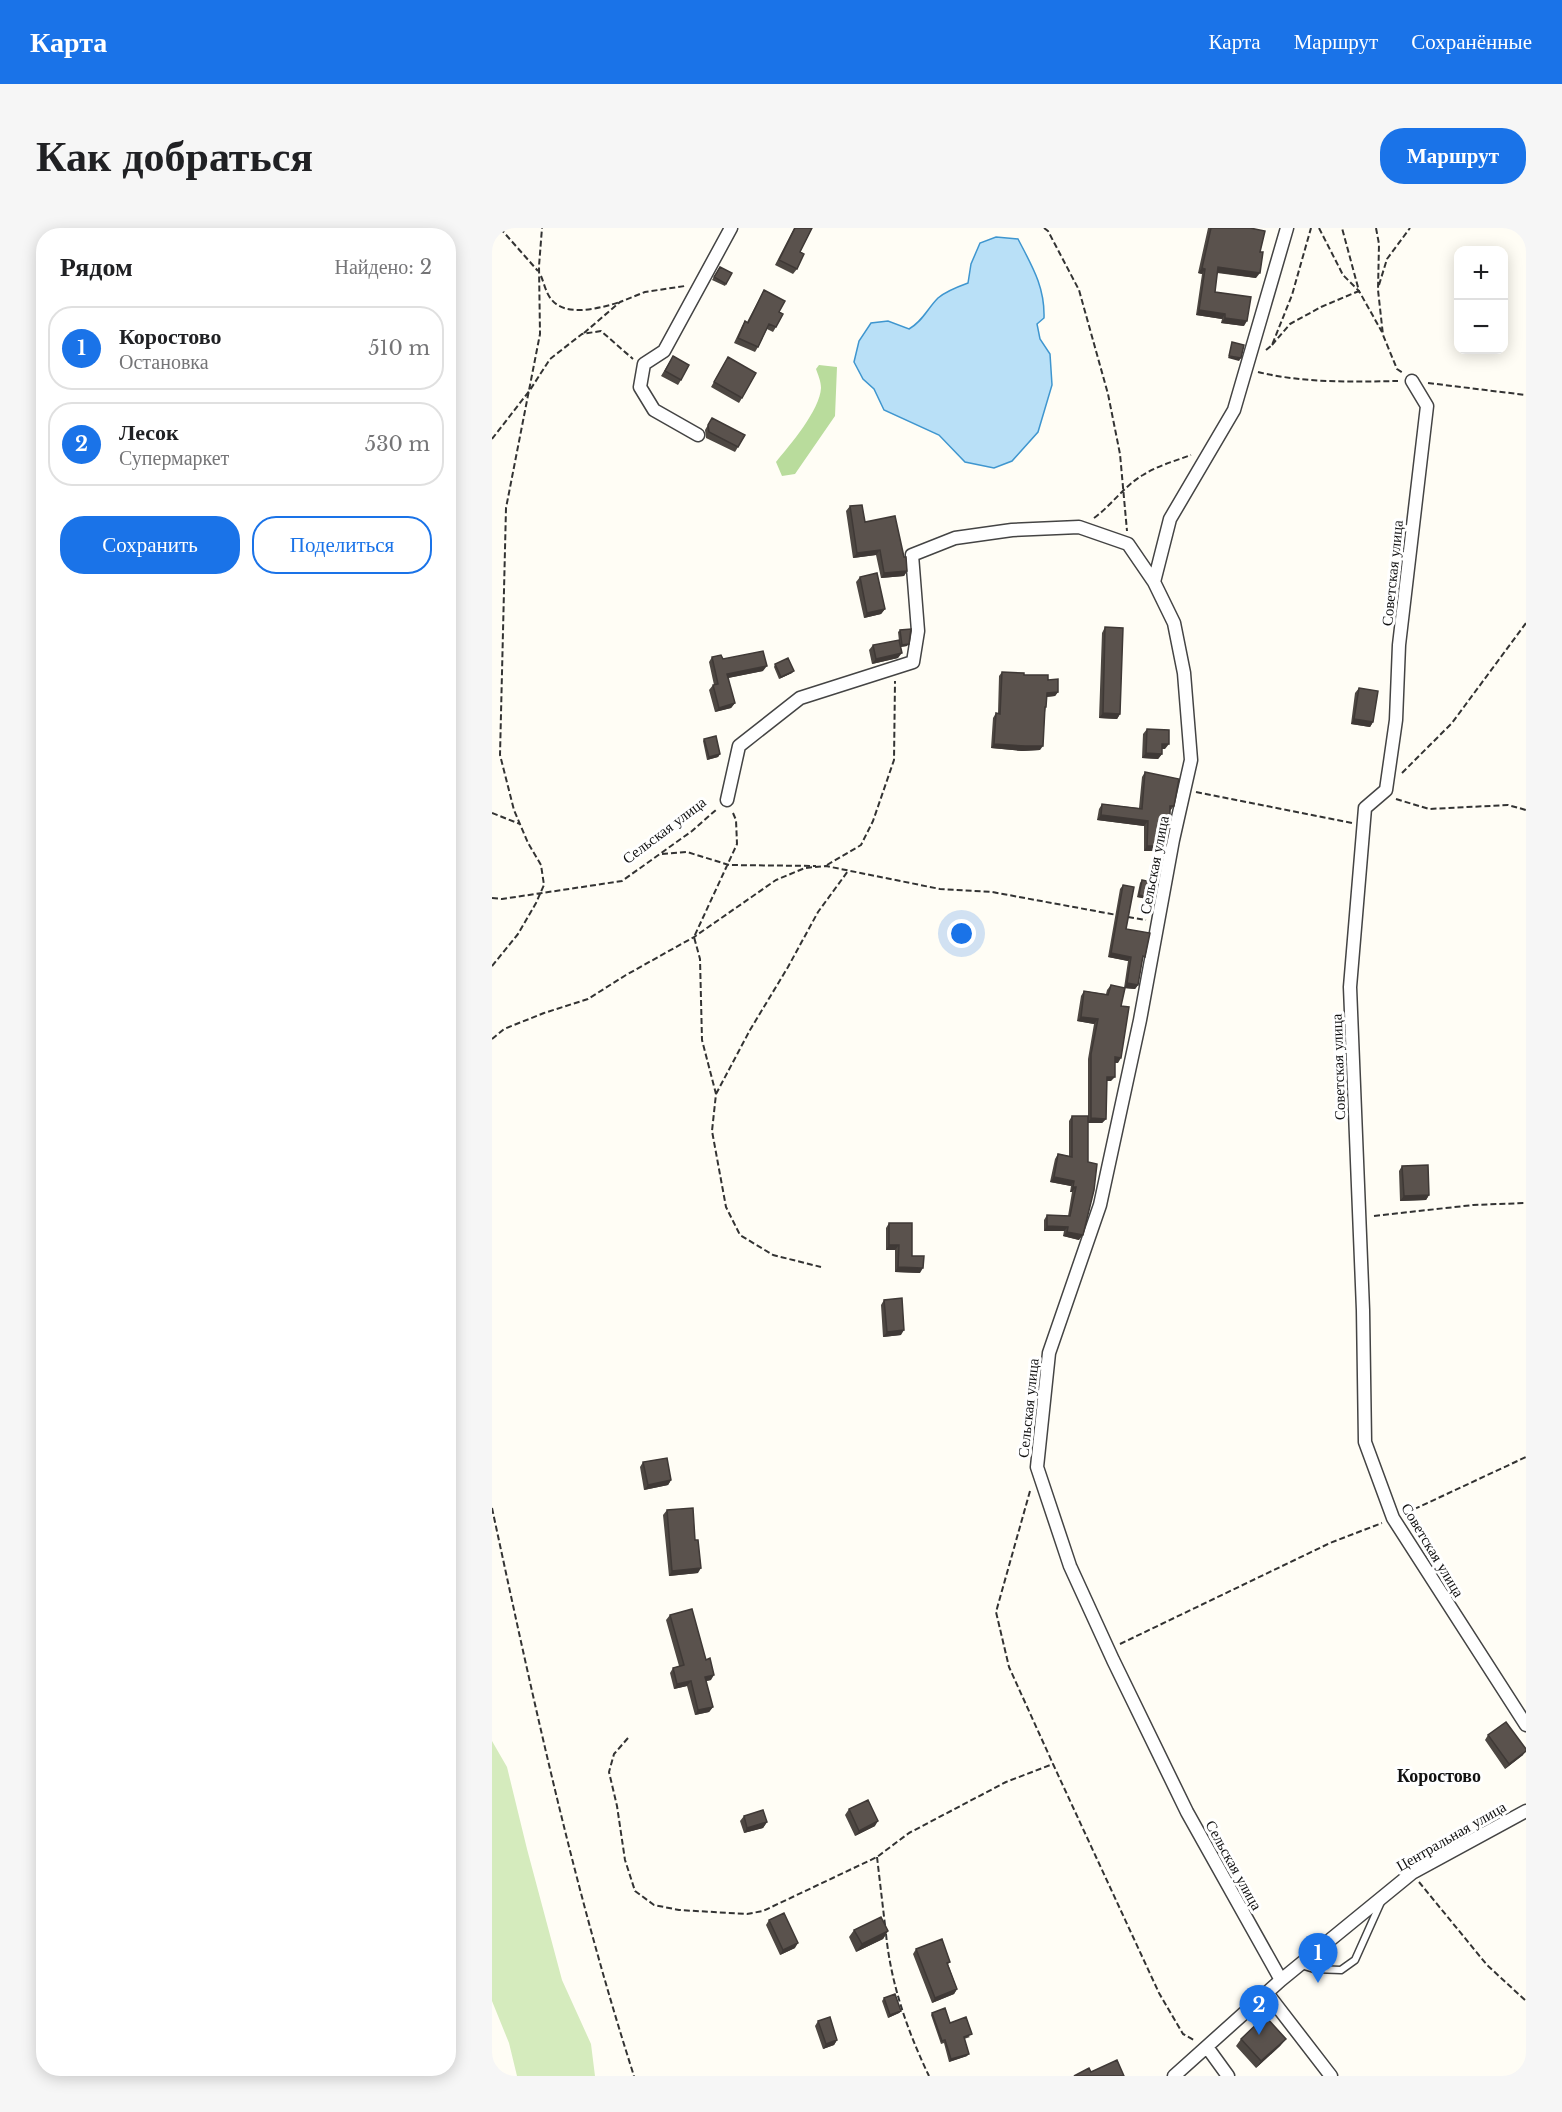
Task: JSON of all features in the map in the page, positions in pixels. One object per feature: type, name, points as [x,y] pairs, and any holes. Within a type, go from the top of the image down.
[{"type":"street","points":[[698,435],[654,410],[640,387],[644,364],[664,351],[730,228]]},
{"type":"street","points":[[1154,582],[1170,519],[1234,410],[1287,228]]},
{"type":"street","name":"Советская улица","points":[[1412,381],[1426,406],[1400,645],[1396,720],[1386,790],[1365,808],[1350,987],[1364,1310],[1365,1442],[1393,1518],[1526,1725]]},
{"type":"street","name":"Сельская улица","points":[[727,800],[739,746],[800,698],[913,662],[918,631],[912,555],[955,538],[1012,530],[1079,527],[1128,544],[1154,582],[1174,623],[1184,673],[1191,760],[1140,1020],[1100,1205],[1049,1353],[1037,1467],[1070,1566],[1108,1650],[1187,1812],[1281,1980]]},
{"type":"street","name":"Центральная улица","points":[[1174,2076],[1281,1980],[1412,1873],[1526,1810]]},
{"type":"street","points":[[1267,1993],[1331,2076]]},
{"type":"street","points":[[1207,2047],[1228,2076]]},
{"type":"lane","points":[[1300,1965],[1314,1969],[1341,1970],[1354,1960],[1383,1897]]},
{"type":"path","points":[[500,228],[539,273],[551,300],[566,308],[583,310],[602,308],[645,292],[700,284]]},
{"type":"path","points":[[492,966],[518,934],[544,885],[541,865],[514,810],[500,755],[506,508],[540,334],[539,273],[542,228]]},
{"type":"path","points":[[1044,228],[1048,231],[1079,290],[1108,394],[1120,454],[1128,544]]},
{"type":"path","points":[[1272,345],[1292,295],[1311,228]]},
{"type":"path","points":[[1319,228],[1342,275],[1359,291]]},
{"type":"path","points":[[1341,228],[1359,291],[1383,335],[1397,369],[1412,381]]},
{"type":"path","points":[[1376,228],[1379,244],[1377,290],[1383,335]]},
{"type":"path","points":[[1377,290],[1387,259],[1410,228]]},
{"type":"path","points":[[1263,353],[1290,324],[1321,307],[1359,291]]},
{"type":"path","points":[[492,439],[530,390],[550,359],[620,303]]},
{"type":"path","points":[[582,334],[601,331],[628,356],[644,364]]},
{"type":"path","points":[[1246,369],[1281,377],[1351,382],[1412,381],[1526,395]]},
{"type":"path","points":[[1079,527],[1103,511],[1123,490],[1143,474],[1214,447]]},
{"type":"path","points":[[1402,773],[1452,723],[1526,623]]},
{"type":"path","points":[[492,1039],[504,1029],[588,999],[694,937],[776,880],[805,868],[826,866],[861,845],[873,821],[894,760],[897,667]]},
{"type":"path","points":[[1184,790],[1363,825]]},
{"type":"path","points":[[1394,799],[1429,809],[1508,805],[1526,810]]},
{"type":"path","points":[[727,800],[736,820],[737,844],[694,937],[700,959],[702,1040],[716,1094],[712,1131],[718,1169],[726,1207],[740,1235],[773,1255],[821,1267]]},
{"type":"path","name":"Сельская улица","points":[[492,898],[622,881],[692,831],[727,800]]},
{"type":"path","points":[[492,813],[520,824]]},
{"type":"path","points":[[659,855],[687,852],[729,865],[826,866],[940,889],[992,892],[1158,922]]},
{"type":"path","points":[[716,1094],[818,912],[848,871]]},
{"type":"path","points":[[1359,1218],[1473,1205],[1526,1203]]},
{"type":"path","points":[[1108,1650],[1330,1543],[1393,1518],[1525,1458],[1526,1463]]},
{"type":"path","points":[[1031,1490],[996,1612],[1009,1667],[1159,1993],[1183,2034],[1207,2047]]},
{"type":"path","points":[[492,1508],[550,1776],[607,1993],[634,2076]]},
{"type":"path","points":[[628,1738],[614,1754],[609,1772],[617,1806],[624,1860],[635,1891],[654,1905],[679,1910],[724,1913],[747,1914],[763,1911],[877,1857],[909,1833],[1006,1782],[1053,1764]]},
{"type":"path","points":[[877,1857],[888,1952],[897,1995],[911,2039],[928,2076]]},
{"type":"path","points":[[1412,1873],[1487,1965],[1526,2001]]},
{"type":"green space","points":[[819,365],[837,367],[835,416],[795,474],[782,476],[776,462],[810,417],[819,397],[821,385],[816,369]]},
{"type":"green space","points":[[492,1741],[507,1767],[562,1980],[591,2044],[595,2076],[517,2076],[509,2043],[492,2001]]},
{"type":"water","points":[[996,237],[1018,239],[1037,277],[1044,307],[1044,318],[1037,324],[1040,339],[1050,354],[1052,385],[1038,432],[1012,461],[994,468],[965,462],[939,435],[884,410],[874,389],[863,379],[854,362],[859,341],[871,323],[888,321],[909,329],[914,326],[941,296],[968,283],[971,264],[980,243]]},
{"type":"building","points":[[795,228],[812,228],[800,252],[804,254],[797,269],[779,260]]},
{"type":"building","points":[[1211,228],[1250,228],[1265,231],[1260,252],[1263,252],[1260,273],[1218,267],[1215,292],[1251,297],[1247,321],[1225,318],[1225,314],[1199,310],[1205,269],[1202,268]]},
{"type":"building","points":[[720,267],[732,273],[726,284],[714,277]]},
{"type":"building","points":[[764,290],[785,301],[779,312],[783,314],[776,327],[769,324],[758,347],[738,338],[745,321],[748,323]]},
{"type":"building","points":[[1232,342],[1244,345],[1241,358],[1229,356]]},
{"type":"building","points":[[673,356],[689,365],[681,380],[665,371]]},
{"type":"building","points":[[728,357],[756,373],[742,398],[714,382]]},
{"type":"building","points":[[712,418],[745,435],[738,447],[709,432],[708,425]]},
{"type":"building","points":[[862,505],[865,522],[895,516],[904,557],[906,557],[907,571],[884,573],[880,550],[857,553],[850,506]]},
{"type":"building","points":[[877,573],[885,609],[867,613],[860,577]]},
{"type":"building","points":[[1105,627],[1123,628],[1120,714],[1103,713]]},
{"type":"building","points":[[911,629],[909,644],[902,645],[900,630]]},
{"type":"building","points":[[899,640],[902,653],[876,659],[873,645]]},
{"type":"building","points":[[763,651],[767,666],[727,674],[735,703],[719,708],[713,685],[718,684],[712,657],[721,655],[723,659]]},
{"type":"building","points":[[788,658],[794,671],[781,677],[775,664]]},
{"type":"building","points":[[1002,672],[1048,675],[1048,680],[1058,679],[1058,692],[1047,693],[1043,746],[994,744],[996,713],[1000,714]]},
{"type":"building","points":[[1359,688],[1378,691],[1373,722],[1354,719]]},
{"type":"building","points":[[1147,729],[1169,730],[1169,744],[1162,744],[1162,754],[1146,753]]},
{"type":"building","points":[[716,736],[720,754],[709,757],[704,739]]},
{"type":"building","points":[[1145,772],[1179,779],[1174,806],[1170,806],[1170,827],[1166,846],[1147,846],[1148,821],[1101,815],[1102,804],[1142,809]]},
{"type":"building","points":[[1142,880],[1156,883],[1153,898],[1139,895]]},
{"type":"building","points":[[1123,885],[1134,887],[1126,929],[1150,933],[1138,985],[1127,983],[1131,957],[1111,953]]},
{"type":"building","points":[[1111,985],[1125,988],[1121,1006],[1129,1007],[1121,1058],[1115,1057],[1115,1077],[1107,1077],[1106,1119],[1091,1118],[1091,1054],[1098,1019],[1081,1017],[1084,991],[1108,995]]},
{"type":"building","points":[[1072,1116],[1088,1116],[1088,1162],[1097,1164],[1094,1190],[1083,1235],[1067,1232],[1068,1227],[1047,1226],[1047,1215],[1070,1216],[1076,1187],[1073,1187],[1074,1181],[1054,1177],[1058,1154],[1072,1157]]},
{"type":"building","points":[[1428,1165],[1429,1195],[1404,1196],[1402,1166]]},
{"type":"building","points":[[889,1223],[912,1223],[912,1256],[924,1256],[923,1268],[898,1267],[899,1245],[889,1245]]},
{"type":"building","points":[[902,1298],[904,1330],[887,1332],[884,1300]]},
{"type":"building","points":[[667,1458],[671,1480],[648,1485],[643,1462]]},
{"type":"building","points":[[693,1508],[695,1540],[698,1540],[701,1568],[672,1571],[667,1510]]},
{"type":"building","points":[[692,1609],[706,1660],[710,1658],[714,1675],[705,1677],[713,1707],[698,1710],[691,1681],[677,1684],[673,1668],[684,1665],[670,1615]]},
{"type":"building","points":[[1506,1722],[1526,1749],[1509,1764],[1488,1735]]},
{"type":"building","points":[[868,1800],[878,1821],[859,1831],[849,1809]]},
{"type":"building","points":[[763,1810],[767,1822],[747,1828],[744,1816]]},
{"type":"building","points":[[784,1913],[798,1943],[783,1950],[769,1920]]},
{"type":"building","points":[[881,1917],[888,1931],[862,1944],[854,1930]]},
{"type":"building","points":[[942,1939],[950,1962],[947,1963],[957,1989],[935,1998],[916,1949]]},
{"type":"building","points":[[895,1994],[901,2011],[890,2015],[884,1998]]},
{"type":"building","points":[[945,2008],[950,2023],[966,2017],[972,2034],[964,2037],[969,2054],[951,2059],[932,2013]]},
{"type":"building","points":[[1265,2016],[1286,2039],[1261,2061],[1241,2039]]},
{"type":"building","points":[[830,2017],[837,2040],[826,2044],[818,2021]]},
{"type":"building","points":[[1117,2060],[1124,2076],[1074,2076],[1089,2068],[1091,2072]]},
{"type":"place","name":"Коростово","points":[[1318,1983]]},
{"type":"place","name":"Лесок","points":[[1259,2035]]},
{"type":"district","name":"Коростово","points":[[1439,1776]]}]
